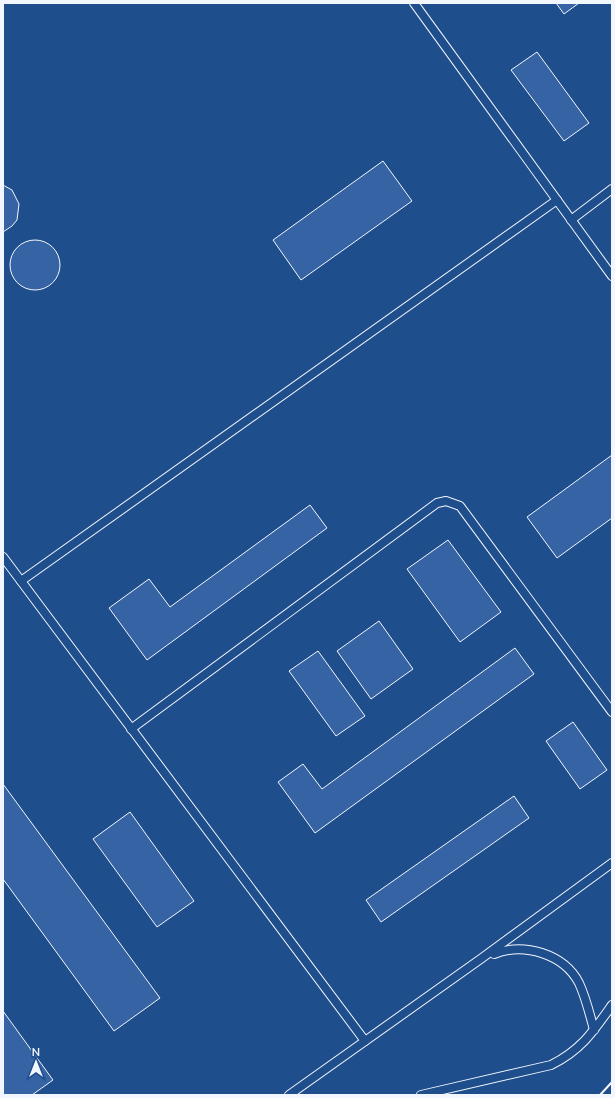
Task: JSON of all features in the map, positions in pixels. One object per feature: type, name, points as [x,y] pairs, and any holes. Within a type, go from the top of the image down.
[{"type":"lane","points":[[414,3],[612,276]]},
{"type":"lane","points":[[571,220],[612,189]]},
{"type":"lane","points":[[21,581],[557,200]]},
{"type":"lane","points":[[130,729],[437,503],[446,500],[460,506],[612,712]]},
{"type":"lane","points":[[3,557],[130,729],[365,1041]]},
{"type":"lane","points":[[289,1095],[482,958],[612,863]]},
{"type":"lane","points":[[482,958],[503,950],[525,949],[546,954],[565,966],[579,982],[587,1003],[594,1030]]},
{"type":"lane","points":[[421,1095],[551,1065],[568,1057],[594,1030],[612,1005]]},
{"type":"building","points":[[556,3],[579,3],[564,14]]},
{"type":"building","points":[[537,52],[589,123],[564,141],[511,70]]},
{"type":"building","points":[[383,161],[412,201],[301,280],[273,240]]},
{"type":"building","points":[[3,185],[12,190],[19,204],[17,220],[12,226],[3,232]]},
{"type":"building","points":[[30,240],[40,240],[53,247],[60,260],[60,270],[53,283],[40,290],[30,290],[21,286],[14,279],[10,270],[10,260],[14,251],[21,244]]},
{"type":"building","points":[[612,455],[612,518],[557,558],[527,517]]},
{"type":"building","points":[[310,505],[327,528],[147,660],[109,608],[149,579],[170,607]]},
{"type":"building","points":[[448,540],[501,612],[460,642],[407,569]]},
{"type":"building","points":[[379,621],[413,669],[371,699],[337,651]]},
{"type":"building","points":[[515,648],[534,674],[315,833],[278,782],[303,764],[322,789]]},
{"type":"building","points":[[318,651],[365,716],[336,736],[289,671]]},
{"type":"building","points":[[573,722],[607,770],[580,789],[546,741]]},
{"type":"building","points":[[3,784],[160,998],[114,1031],[3,879]]},
{"type":"building","points":[[514,796],[529,818],[381,922],[366,900]]},
{"type":"building","points":[[130,812],[194,901],[157,927],[93,839]]},
{"type":"building","points":[[3,1011],[53,1080],[32,1095],[3,1095]]},
{"type":"wall","points":[[600,1095],[612,1082]]}]
